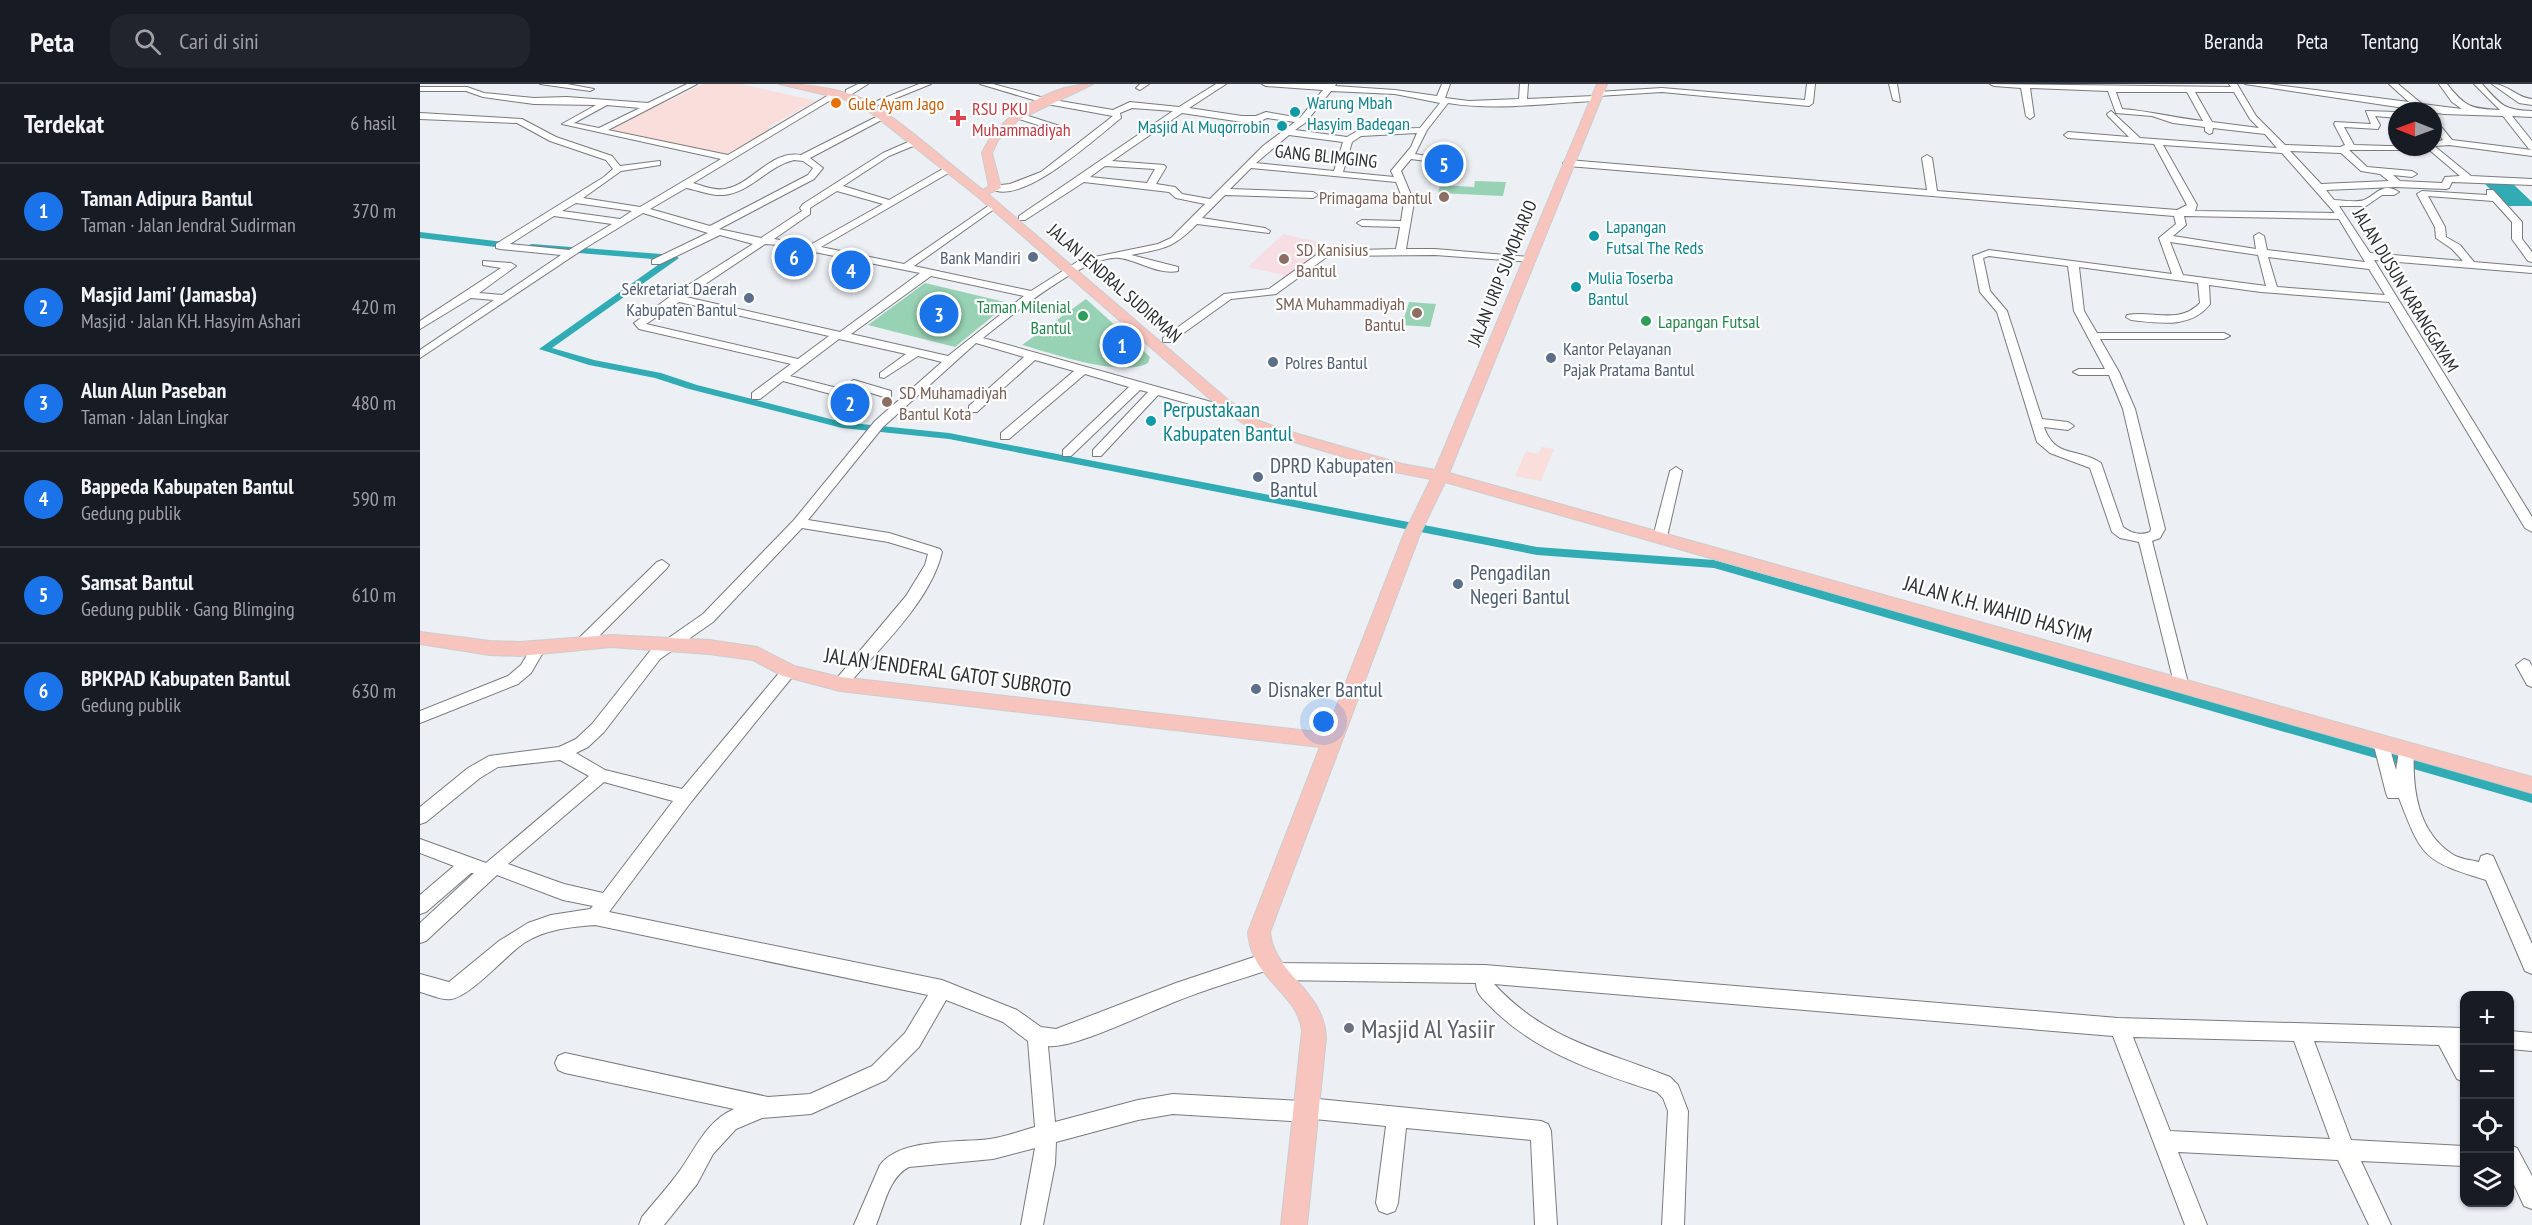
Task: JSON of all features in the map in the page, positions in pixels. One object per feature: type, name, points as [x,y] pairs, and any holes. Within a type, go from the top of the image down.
[{"type":"main road","name":"JALAN JENDRAL SUDIRMAN","points":[[784,84],[863,102],[991,189],[1236,413],[1262,428],[1444,475]]},
{"type":"main road","name":"JALAN JENDRAL SUDIRMAN","points":[[811,84],[849,92],[876,103],[906,130],[915,142],[1167,340],[1234,398],[1266,420],[1444,475]]},
{"type":"main road","points":[[991,189],[988,149],[1000,131],[1047,100],[1088,84]]},
{"type":"main road","name":"JALAN URIP SUMOHARJO","points":[[1272,967],[1259,946],[1262,921],[1330,741],[1416,526],[1444,475],[1598,92]]},
{"type":"main road","name":"JALAN K.H. WAHID HASYIM","points":[[1444,475],[2180,683],[2382,747],[2401,763],[2532,785]]},
{"type":"main road","name":"JALAN JENDERAL GATOT SUBROTO","points":[[420,638],[490,648],[538,649],[583,643],[635,641],[737,650],[757,654],[789,671],[840,684],[1330,741]]},
{"type":"main road","points":[[1272,967],[1300,998],[1313,1026],[1314,1043],[1308,1110],[1294,1225]]},
{"type":"street","points":[[476,90],[485,84]]},
{"type":"street","points":[[544,84],[590,89]]},
{"type":"street","points":[[567,100],[601,84]]},
{"type":"street","points":[[600,131],[693,84]]},
{"type":"street","points":[[849,92],[864,84]]},
{"type":"street","points":[[876,103],[927,84]]},
{"type":"street","points":[[984,84],[1012,87],[1047,100],[1114,113],[1135,104],[1250,120],[1266,115],[1302,121]]},
{"type":"street","points":[[1022,218],[1082,179],[1139,136],[1222,84]]},
{"type":"street","points":[[1266,84],[1330,86],[1395,92],[1479,105],[1664,87],[1809,103],[1811,84]]},
{"type":"street","points":[[1401,251],[1409,202],[1396,170],[1408,156],[1442,101],[1446,84]]},
{"type":"street","points":[[1523,102],[1524,84]]},
{"type":"street","points":[[1893,84],[1897,100]]},
{"type":"street","points":[[1994,84],[2190,90],[2234,87]]},
{"type":"street","points":[[2249,84],[2301,87],[2351,98],[2388,103]]},
{"type":"street","points":[[2393,84],[2414,102]]},
{"type":"street","points":[[2443,84],[2456,100],[2471,112]]},
{"type":"street","points":[[2478,84],[2507,113],[2532,147]]},
{"type":"street","points":[[2496,84],[2520,100],[2532,102]]},
{"type":"street","points":[[2025,85],[2030,116]]},
{"type":"street","points":[[420,817],[474,773],[495,761],[562,753],[576,748],[591,735],[655,655],[708,618],[799,523],[876,427],[950,360],[1033,295],[1075,268],[1119,254],[1170,243],[1270,144],[1302,121],[1330,86]]},
{"type":"street","name":"JALAN DUSUN KARANGGAYAM","points":[[2234,87],[2253,117],[2319,187],[2342,216],[2532,528]]},
{"type":"street","points":[[2351,87],[2351,98]]},
{"type":"street","points":[[420,99],[439,88]]},
{"type":"street","points":[[420,89],[476,90],[483,95],[534,101],[567,100],[652,106]]},
{"type":"street","points":[[2111,89],[2119,111],[2153,114],[2209,128],[2266,132]]},
{"type":"street","points":[[2190,90],[2209,128]]},
{"type":"street","points":[[420,355],[572,250],[687,185],[835,94]]},
{"type":"street","points":[[606,102],[566,124],[730,158]]},
{"type":"street","points":[[2442,111],[2532,114]]},
{"type":"street","points":[[991,189],[1016,188],[1033,181],[1118,116],[1114,113]]},
{"type":"street","points":[[2388,114],[2369,113],[2375,127],[2338,124],[2347,149],[2364,169],[2412,174]]},
{"type":"street","points":[[2111,114],[2137,140]]},
{"type":"street","points":[[420,116],[519,121],[553,139],[609,158],[618,169]]},
{"type":"street","points":[[687,185],[725,192],[781,160],[801,159],[883,117]]},
{"type":"street","points":[[1018,117],[1066,131]]},
{"type":"street","points":[[2179,128],[2185,144]]},
{"type":"street","points":[[1338,174],[1348,141],[1359,133],[1423,130]]},
{"type":"street","points":[[1123,132],[1139,136]]},
{"type":"street","points":[[1287,132],[1348,141]]},
{"type":"street","points":[[2442,132],[2449,142]]},
{"type":"street","points":[[2068,135],[2284,150],[2388,148]]},
{"type":"street","points":[[800,363],[640,326],[644,319],[764,242],[807,212],[804,208],[806,206],[838,188],[885,153],[915,142]]},
{"type":"street","points":[[2157,142],[2193,205],[2191,209],[2177,214]]},
{"type":"street","points":[[2442,144],[2449,142],[2532,153]]},
{"type":"street","points":[[2442,155],[2496,198],[2517,222],[2517,239],[2532,259]]},
{"type":"street","points":[[1408,156],[1453,163]]},
{"type":"street","points":[[1927,158],[1932,192]]},
{"type":"street","points":[[659,262],[811,177],[818,168],[801,159]]},
{"type":"street","points":[[572,250],[504,244],[576,200],[618,169],[657,163]]},
{"type":"street","points":[[1104,163],[1161,167],[1162,170],[1151,185]]},
{"type":"street","points":[[1568,164],[1932,192],[2177,214],[2342,216]]},
{"type":"street","name":"GANG BLIMGING","points":[[1250,165],[1400,180]]},
{"type":"street","points":[[813,248],[949,169]]},
{"type":"street","points":[[2383,172],[2398,184],[2416,192],[2440,227],[2441,238],[2456,247],[2470,263]]},
{"type":"street","points":[[1241,173],[1280,174]]},
{"type":"street","points":[[2319,187],[2398,184],[2443,186],[2448,179],[2471,178],[2532,182]]},
{"type":"street","points":[[1082,179],[1174,189],[1179,196],[1212,202]]},
{"type":"street","points":[[838,188],[891,203]]},
{"type":"street","points":[[1222,192],[1313,195]]},
{"type":"street","points":[[2332,203],[2366,203],[2380,192],[2416,192],[2496,198]]},
{"type":"street","points":[[576,200],[642,210],[713,231],[764,242],[813,248],[1033,295]]},
{"type":"street","points":[[906,267],[994,205]]},
{"type":"street","points":[[554,213],[621,222]]},
{"type":"street","points":[[2164,238],[2181,225],[2177,214]]},
{"type":"street","points":[[1193,220],[1264,231]]},
{"type":"street","points":[[1362,223],[1407,224]]},
{"type":"street","points":[[2259,236],[2273,290]]},
{"type":"street","points":[[2164,238],[2262,253],[2374,266]]},
{"type":"street","points":[[2164,238],[2179,279]]},
{"type":"street","points":[[1167,340],[1228,296],[1272,292],[1322,254],[1401,251],[1529,260]]},
{"type":"street","points":[[2073,263],[2076,300],[2129,409],[2158,529],[2155,535],[2145,539],[2125,535],[2117,529],[2096,466],[2084,459],[2048,448],[2041,439],[2002,311],[1985,292],[1978,256],[1989,253],[2073,263],[2179,279],[2273,290],[2392,299]]},
{"type":"street","points":[[1119,254],[1142,263],[1174,269]]},
{"type":"street","points":[[2367,256],[2532,270]]},
{"type":"street","points":[[420,326],[511,266],[488,263]]},
{"type":"street","points":[[756,396],[929,272]]},
{"type":"street","points":[[2131,317],[2175,319],[2194,314],[2205,304],[2203,282]]},
{"type":"street","points":[[469,295],[505,297]]},
{"type":"street","points":[[675,298],[950,360]]},
{"type":"street","points":[[2092,336],[2224,336]]},
{"type":"street","points":[[974,339],[1236,413]]},
{"type":"street","points":[[884,375],[916,352]]},
{"type":"street","points":[[972,409],[1032,356]]},
{"type":"street","points":[[1005,436],[1082,370]]},
{"type":"street","points":[[2079,372],[2113,372]]},
{"type":"street","points":[[782,377],[838,392],[854,384],[887,394]]},
{"type":"street","points":[[1067,453],[1139,384]]},
{"type":"street","points":[[1097,453],[1157,389]]},
{"type":"street","points":[[2036,422],[2068,426]]},
{"type":"street","points":[[1660,537],[1676,471]]},
{"type":"street","points":[[799,523],[889,538],[934,552],[933,563],[915,592],[888,628],[840,684]]},
{"type":"street","points":[[2145,539],[2180,683]]},
{"type":"street","points":[[583,643],[662,565]]},
{"type":"street","points":[[420,717],[513,680],[526,669],[538,649]]},
{"type":"street","points":[[2524,665],[2532,681]]},
{"type":"street","points":[[595,917],[685,797],[789,671]]},
{"type":"street","points":[[2382,747],[2401,763],[2406,794],[2426,844],[2439,855],[2458,865],[2490,867],[2532,965]]},
{"type":"street","points":[[562,753],[601,775],[685,797]]},
{"type":"street","points":[[2394,793],[2401,763]]},
{"type":"street","points":[[420,934],[491,868],[601,775]]},
{"type":"street","points":[[420,846],[469,864],[491,868],[563,892],[606,901]]},
{"type":"street","points":[[420,906],[469,864]]},
{"type":"street","points":[[420,982],[450,991],[459,987],[517,936],[530,928],[555,920],[595,917],[942,989],[1010,1016],[1037,1036],[1056,1038],[1077,1032],[1176,992],[1272,967],[1485,974],[2119,1027],[2455,1037],[2460,1056]]},
{"type":"street","points":[[1485,974],[1485,988],[1522,1023],[1577,1055],[1663,1084],[1671,1092],[1678,1111],[1673,1225]]},
{"type":"street","points":[[650,1225],[720,1130],[743,1114],[770,1107],[812,1104],[879,1073],[893,1062],[912,1040],[942,989]]},
{"type":"street","points":[[2119,1027],[2196,1225]]},
{"type":"street","points":[[2300,1031],[2345,1152],[2380,1225]]},
{"type":"street","points":[[1032,1225],[1044,1164],[1046,1136],[1037,1036]]},
{"type":"street","points":[[2514,1040],[2532,1042]]},
{"type":"street","points":[[565,1063],[770,1107]]},
{"type":"street","points":[[865,1225],[887,1172],[901,1158],[993,1149],[1138,1110],[1173,1104],[1308,1110],[1541,1131],[1546,1225]]},
{"type":"street","points":[[1388,1203],[1397,1119]]},
{"type":"street","points":[[2165,1141],[2345,1152],[2460,1156]]},
{"type":"street","points":[[2514,1164],[2531,1195]]},
{"type":"shaded area","points":[[704,84],[741,84],[816,101],[768,127],[774,129],[727,155],[605,130]]},
{"type":"shaded area","name":"SD Kanisius Bantul","points":[[1283,234],[1324,243],[1320,251],[1291,277],[1248,267]]},
{"type":"shaded area","points":[[1542,447],[1554,449],[1541,481],[1515,476],[1526,451],[1538,454]]},
{"type":"green space","points":[[1475,181],[1506,182],[1503,196],[1438,193],[1440,185],[1474,187]]},
{"type":"green space","points":[[925,283],[1009,303],[955,347],[868,325]]},
{"type":"green space","name":"Taman Milenial Bantul","points":[[1086,299],[1150,357],[1148,363],[1136,367],[1104,366],[1022,345]]},
{"type":"green space","points":[[1409,302],[1436,304],[1430,327],[1402,325]]},
{"type":"water","points":[[2483,182],[2513,184],[2532,202],[2532,206],[2507,206]]},
{"type":"waterway","points":[[420,235],[513,246]]},
{"type":"waterway","points":[[532,247],[674,258],[544,349],[593,363],[657,375],[693,387],[842,425],[949,436],[1537,551],[1714,564],[2532,797]]},
{"type":"place","name":"Gule Ayam Jago","points":[[836,103]]},
{"type":"place","name":"Warung Mbah Hasyim Badegan","points":[[1295,112]]},
{"type":"place","name":"RSU PKU Muhammadiyah","points":[[958,118]]},
{"type":"place","name":"Masjid Al Muqorrobin","points":[[1282,126]]},
{"type":"place","name":"Samsat Bantul","points":[[1444,164]]},
{"type":"place","name":"Primagama bantul","points":[[1444,197]]},
{"type":"place","name":"Lapangan Futsal The Reds","points":[[1594,236]]},
{"type":"place","name":"BPKPAD Kabupaten Bantul","points":[[794,257]]},
{"type":"place","name":"Bank Mandiri","points":[[1033,257]]},
{"type":"place","name":"SD Kanisius Bantul","points":[[1284,259]]},
{"type":"place","name":"Bappeda Kabupaten Bantul","points":[[851,270]]},
{"type":"place","name":"Mulia Toserba Bantul","points":[[1576,287]]},
{"type":"place","name":"Sekretariat Daerah Kabupaten Bantul","points":[[749,298]]},
{"type":"place","name":"SMA Muhammadiyah Bantul","points":[[1417,313]]},
{"type":"place","name":"Alun Alun Paseban","points":[[939,314]]},
{"type":"place","name":"Taman Milenial Bantul","points":[[1083,316]]},
{"type":"place","name":"Lapangan Futsal","points":[[1646,321]]},
{"type":"place","name":"Taman Adipura Bantul","points":[[1122,345]]},
{"type":"place","name":"Kantor Pelayanan Pajak Pratama Bantul","points":[[1551,358]]},
{"type":"place","name":"Polres Bantul","points":[[1273,362]]},
{"type":"place","name":"SD Muhamadiyah Bantul Kota","points":[[887,402]]},
{"type":"place","name":"Masjid Jami' (Jamasba)","points":[[850,403]]},
{"type":"place","name":"Perpustakaan Kabupaten Bantul","points":[[1151,421]]},
{"type":"place","name":"DPRD Kabupaten Bantul","points":[[1258,477]]},
{"type":"place","name":"Pengadilan Negeri Bantul","points":[[1458,584]]},
{"type":"place","name":"Disnaker Bantul","points":[[1256,689]]},
{"type":"place","name":"Masjid Al Yasiir","points":[[1349,1028]]}]
